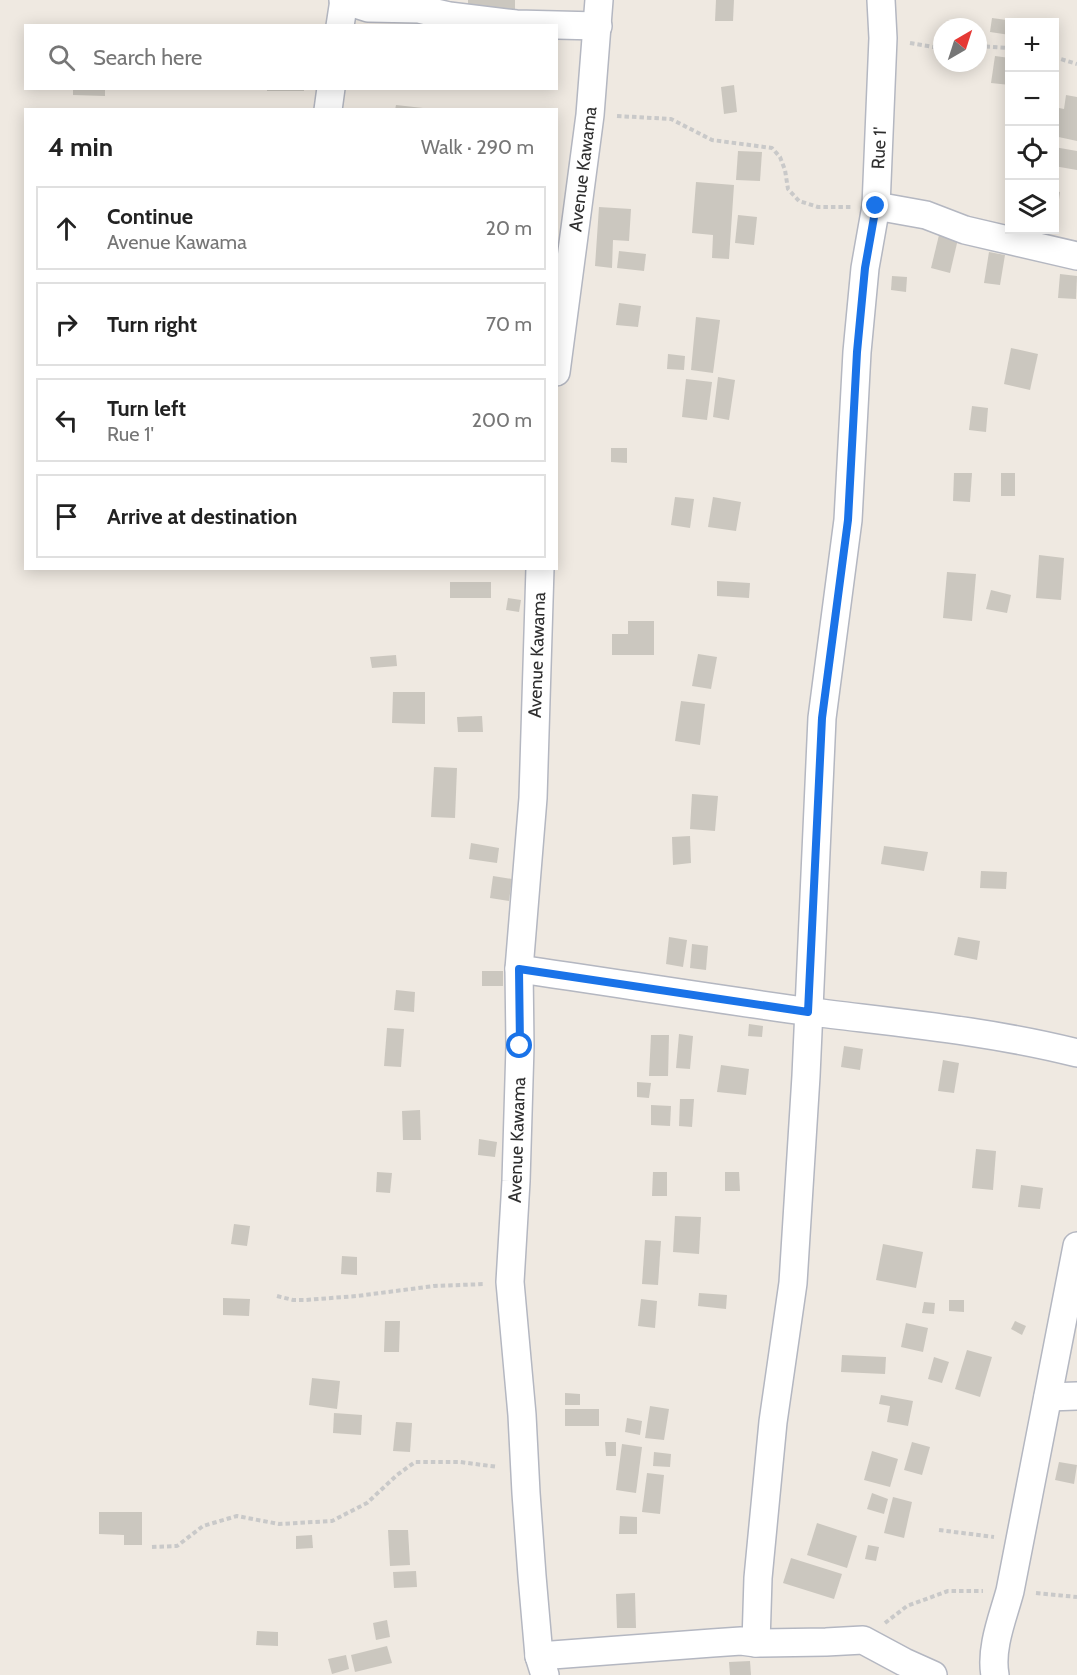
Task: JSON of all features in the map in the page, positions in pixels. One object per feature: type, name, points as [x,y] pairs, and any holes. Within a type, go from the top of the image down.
[{"type":"street","points":[[340,24],[343,0],[368,8],[419,9],[448,16],[516,24]]},
{"type":"street","name":"Avenue Kawama","points":[[558,357],[590,115],[599,0]]},
{"type":"street","name":"Rue 1'","points":[[756,1643],[758,1578],[773,1422],[793,1283],[806,1076],[822,718],[848,520],[857,352],[865,268],[876,206],[883,38],[881,0]]},
{"type":"street","points":[[558,26],[598,27]]},
{"type":"street","points":[[328,108],[331,90]]},
{"type":"street","points":[[876,206],[926,215],[965,230],[1077,256]]},
{"type":"street","name":"Avenue Kawama","points":[[540,570],[533,798],[519,969],[520,1046],[510,1282],[542,1665]]},
{"type":"street","points":[[519,969],[808,1012],[975,1033],[1077,1053]]},
{"type":"street","points":[[995,1675],[993,1665],[996,1643],[1010,1591],[1077,1246]]},
{"type":"street","points":[[1048,1397],[1077,1396]]},
{"type":"street","points":[[542,1665],[682,1644],[863,1640],[933,1675]]},
{"type":"path","points":[[987,47],[1005,48]]},
{"type":"path","points":[[1059,59],[1077,64]]},
{"type":"path","points":[[590,115],[671,119],[712,140],[772,148],[780,157],[788,189],[799,201],[818,207],[876,206]]},
{"type":"path","points":[[277,1296],[305,1300],[434,1286],[510,1282]]},
{"type":"path","points":[[152,1547],[177,1546],[203,1526],[237,1516],[279,1524],[332,1521],[367,1503],[397,1475],[415,1462],[460,1462],[525,1471]]},
{"type":"path","points":[[939,1530],[1019,1539]]},
{"type":"path","points":[[863,1640],[907,1606],[948,1591],[1010,1591],[1077,1597]]},
{"type":"building","points":[[468,0],[515,0],[515,14],[468,13]]},
{"type":"building","points":[[716,0],[734,0],[733,21],[715,21]]},
{"type":"building","points":[[992,18],[1005,20],[1005,34],[990,32]]},
{"type":"building","points":[[995,56],[1005,57],[1005,84],[991,83]]},
{"type":"building","points":[[734,85],[737,112],[724,114],[721,87]]},
{"type":"building","points":[[73,90],[105,90],[105,96],[73,95]]},
{"type":"building","points":[[267,90],[304,90],[304,91]]},
{"type":"building","points":[[1066,95],[1077,97],[1077,141],[1059,137],[1059,108],[1064,109]]},
{"type":"building","points":[[396,105],[423,108],[395,108]]},
{"type":"building","points":[[1059,148],[1077,151],[1077,170],[1059,167]]},
{"type":"building","points":[[738,151],[762,152],[760,181],[736,180]]},
{"type":"building","points":[[696,182],[734,185],[729,259],[712,258],[713,235],[692,233]]},
{"type":"building","points":[[599,207],[631,209],[629,241],[613,240],[612,268],[595,266]]},
{"type":"building","points":[[738,215],[757,217],[754,245],[735,243]]},
{"type":"building","points":[[939,235],[958,239],[950,273],[931,268]]},
{"type":"building","points":[[619,251],[646,254],[644,271],[617,268]]},
{"type":"building","points":[[989,252],[1005,255],[1000,285],[984,283]]},
{"type":"building","points":[[1060,274],[1077,276],[1076,299],[1058,298]]},
{"type":"building","points":[[892,276],[907,277],[906,292],[891,290]]},
{"type":"building","points":[[619,303],[641,306],[638,327],[616,325]]},
{"type":"building","points":[[696,317],[720,320],[713,373],[691,370]]},
{"type":"building","points":[[1011,348],[1038,354],[1030,390],[1004,384]]},
{"type":"building","points":[[668,354],[685,356],[684,370],[667,369]]},
{"type":"building","points":[[718,377],[735,380],[729,420],[713,417]]},
{"type":"building","points":[[686,379],[712,382],[707,420],[682,417]]},
{"type":"building","points":[[972,406],[988,408],[986,432],[969,430]]},
{"type":"building","points":[[611,448],[627,448],[627,463],[611,462]]},
{"type":"building","points":[[954,473],[972,473],[970,502],[953,501]]},
{"type":"building","points":[[1001,473],[1015,473],[1015,496],[1001,496]]},
{"type":"building","points":[[675,497],[694,499],[690,528],[671,525]]},
{"type":"building","points":[[713,497],[741,502],[736,531],[708,527]]},
{"type":"building","points":[[1039,555],[1064,558],[1061,600],[1036,598]]},
{"type":"building","points":[[947,572],[976,574],[972,621],[943,618]]},
{"type":"building","points":[[717,581],[750,583],[749,598],[717,596]]},
{"type":"building","points":[[450,582],[491,582],[491,598],[450,598]]},
{"type":"building","points":[[991,590],[1011,595],[1007,613],[986,609]]},
{"type":"building","points":[[508,598],[521,600],[519,612],[506,610]]},
{"type":"building","points":[[628,621],[654,621],[654,655],[612,655],[612,634],[628,634]]},
{"type":"building","points":[[698,654],[717,657],[711,689],[692,686]]},
{"type":"building","points":[[396,655],[397,666],[372,668],[370,657]]},
{"type":"building","points":[[393,692],[425,692],[425,724],[392,723]]},
{"type":"building","points":[[681,701],[705,704],[700,745],[675,741]]},
{"type":"building","points":[[482,716],[483,732],[458,732],[457,717]]},
{"type":"building","points":[[434,767],[457,768],[455,818],[431,817]]},
{"type":"building","points":[[692,794],[718,796],[715,831],[690,829]]},
{"type":"building","points":[[690,836],[691,863],[673,865],[672,837]]},
{"type":"building","points":[[471,843],[499,848],[497,863],[469,859]]},
{"type":"building","points":[[884,846],[928,852],[924,871],[881,864]]},
{"type":"building","points":[[981,871],[1007,872],[1006,889],[980,888]]},
{"type":"building","points":[[493,876],[512,879],[509,901],[490,898]]},
{"type":"building","points":[[669,937],[687,940],[683,967],[666,964]]},
{"type":"building","points":[[958,937],[980,941],[977,960],[954,955]]},
{"type":"building","points":[[692,944],[708,946],[706,970],[690,968]]},
{"type":"building","points":[[482,971],[503,971],[503,986],[482,986]]},
{"type":"building","points":[[396,990],[415,992],[414,1012],[394,1010]]},
{"type":"building","points":[[749,1024],[763,1026],[762,1037],[748,1036]]},
{"type":"building","points":[[387,1028],[404,1029],[401,1067],[384,1066]]},
{"type":"building","points":[[679,1034],[693,1036],[690,1069],[676,1068]]},
{"type":"building","points":[[651,1035],[669,1035],[668,1076],[649,1076]]},
{"type":"building","points":[[844,1046],[863,1049],[860,1070],[841,1067]]},
{"type":"building","points":[[943,1060],[959,1063],[954,1093],[938,1091]]},
{"type":"building","points":[[721,1065],[749,1069],[746,1095],[717,1092]]},
{"type":"building","points":[[637,1082],[651,1083],[649,1098],[637,1097]]},
{"type":"building","points":[[680,1099],[694,1099],[692,1127],[679,1126]]},
{"type":"building","points":[[651,1105],[671,1106],[670,1126],[651,1125]]},
{"type":"building","points":[[420,1110],[421,1140],[403,1140],[402,1111]]},
{"type":"building","points":[[479,1139],[497,1142],[495,1157],[478,1155]]},
{"type":"building","points":[[976,1149],[996,1151],[993,1190],[972,1188]]},
{"type":"building","points":[[377,1172],[392,1173],[390,1193],[376,1192]]},
{"type":"building","points":[[653,1172],[667,1172],[667,1196],[652,1196]]},
{"type":"building","points":[[725,1172],[739,1172],[740,1191],[725,1191]]},
{"type":"building","points":[[1021,1185],[1043,1188],[1040,1209],[1018,1207]]},
{"type":"building","points":[[675,1216],[701,1217],[699,1254],[673,1252]]},
{"type":"building","points":[[234,1224],[250,1226],[247,1246],[231,1244]]},
{"type":"building","points":[[645,1240],[661,1241],[658,1285],[642,1284]]},
{"type":"building","points":[[883,1244],[923,1252],[916,1288],[876,1280]]},
{"type":"building","points":[[342,1256],[357,1257],[357,1275],[341,1274]]},
{"type":"building","points":[[699,1293],[727,1295],[726,1309],[698,1306]]},
{"type":"building","points":[[223,1298],[250,1299],[249,1316],[223,1315]]},
{"type":"building","points":[[641,1299],[657,1301],[655,1328],[638,1326]]},
{"type":"building","points":[[949,1300],[964,1300],[964,1312],[949,1311]]},
{"type":"building","points":[[924,1302],[935,1303],[934,1314],[922,1313]]},
{"type":"building","points":[[385,1321],[400,1321],[399,1352],[384,1352]]},
{"type":"building","points":[[1015,1321],[1026,1326],[1022,1335],[1011,1329]]},
{"type":"building","points":[[906,1323],[928,1328],[923,1352],[901,1347]]},
{"type":"building","points":[[967,1350],[992,1357],[980,1397],[955,1389]]},
{"type":"building","points":[[842,1355],[886,1357],[885,1374],[841,1372]]},
{"type":"building","points":[[934,1357],[949,1362],[942,1383],[928,1379]]},
{"type":"building","points":[[312,1378],[340,1381],[337,1409],[309,1405]]},
{"type":"building","points":[[565,1393],[580,1394],[580,1405],[565,1405]]},
{"type":"building","points":[[881,1395],[913,1401],[908,1426],[887,1422],[890,1406],[879,1404]]},
{"type":"building","points":[[650,1406],[669,1409],[664,1440],[645,1438]]},
{"type":"building","points":[[565,1409],[599,1409],[599,1426],[565,1426]]},
{"type":"building","points":[[334,1413],[362,1415],[361,1435],[333,1433]]},
{"type":"building","points":[[627,1418],[642,1421],[640,1435],[625,1432]]},
{"type":"building","points":[[396,1422],[412,1423],[410,1452],[393,1451]]},
{"type":"building","points":[[605,1442],[616,1442],[616,1456],[606,1456]]},
{"type":"building","points":[[912,1442],[930,1447],[922,1475],[904,1470]]},
{"type":"building","points":[[622,1444],[642,1447],[636,1493],[616,1490]]},
{"type":"building","points":[[872,1451],[898,1459],[890,1487],[864,1480]]},
{"type":"building","points":[[654,1452],[671,1454],[670,1467],[653,1466]]},
{"type":"building","points":[[1059,1462],[1077,1465],[1074,1484],[1055,1480]]},
{"type":"building","points":[[647,1473],[664,1475],[660,1514],[642,1512]]},
{"type":"building","points":[[872,1493],[888,1499],[884,1514],[867,1509]]},
{"type":"building","points":[[893,1497],[912,1502],[904,1538],[884,1533]]},
{"type":"building","points":[[99,1512],[142,1512],[142,1545],[124,1545],[124,1535],[99,1534]]},
{"type":"building","points":[[620,1516],[637,1517],[637,1534],[619,1534]]},
{"type":"building","points":[[817,1523],[857,1536],[847,1568],[807,1555]]},
{"type":"building","points":[[388,1530],[408,1530],[410,1565],[390,1566]]},
{"type":"building","points":[[312,1535],[313,1548],[296,1549],[296,1536]]},
{"type":"building","points":[[868,1545],[879,1547],[876,1561],[865,1559]]},
{"type":"building","points":[[791,1558],[842,1574],[834,1599],[783,1583]]},
{"type":"building","points":[[416,1571],[417,1587],[394,1588],[393,1572]]},
{"type":"building","points":[[635,1593],[636,1628],[617,1628],[616,1594]]},
{"type":"building","points":[[387,1620],[390,1637],[376,1640],[373,1623]]},
{"type":"building","points":[[257,1631],[278,1632],[278,1646],[256,1645]]},
{"type":"building","points":[[387,1646],[392,1663],[355,1672],[351,1655]]},
{"type":"building","points":[[346,1655],[349,1669],[332,1674],[328,1659]]},
{"type":"building","points":[[750,1661],[751,1675],[730,1675],[729,1662]]},
{"type":"route","points":[[520,1046],[519,969],[808,1012],[822,718],[848,520],[857,352],[865,268],[876,206]]}]
